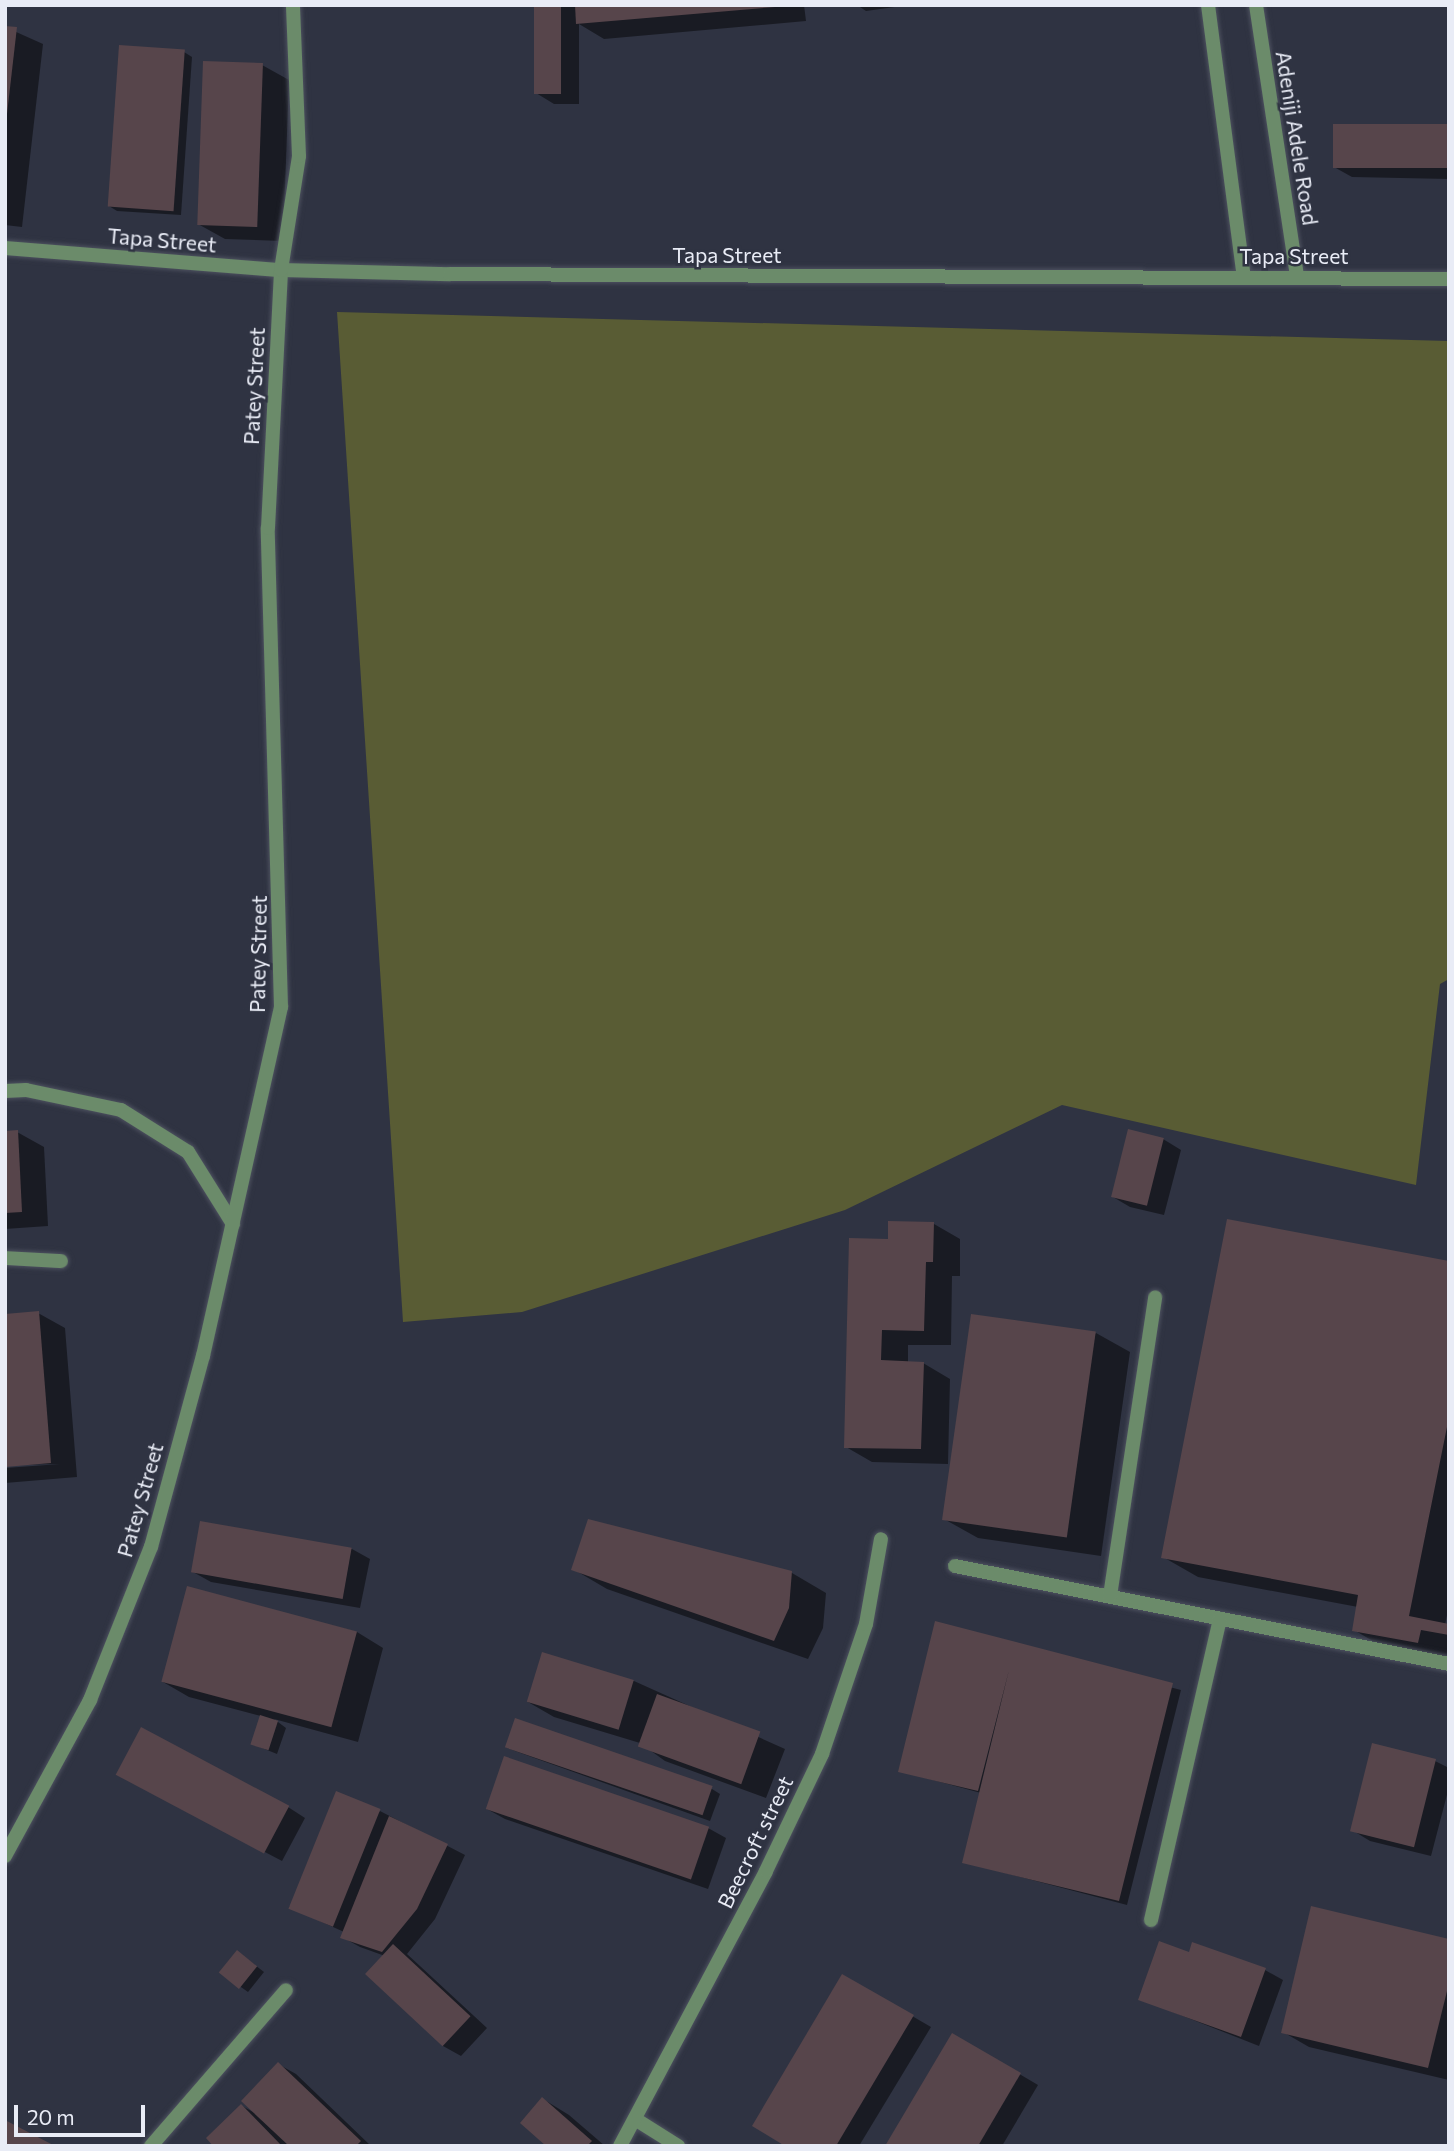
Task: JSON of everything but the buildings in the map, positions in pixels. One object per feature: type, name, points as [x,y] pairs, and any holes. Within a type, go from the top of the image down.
[{"type":"street","name":"Patey Street","points":[[5,1856],[90,1700],[151,1547],[233,1224],[281,1007],[268,528],[281,270],[299,156],[293,5]]},
{"type":"street","points":[[1208,5],[1244,277]]},
{"type":"street","name":"Adeniji Adele Road","points":[[1256,5],[1297,277]]},
{"type":"street","name":"Tapa Street","points":[[5,248],[281,270],[1449,279]]},
{"type":"street","points":[[5,1091],[26,1090],[121,1110],[188,1152],[233,1224]]},
{"type":"street","points":[[5,1258],[61,1262]]},
{"type":"street","points":[[1110,1597],[1155,1297]]},
{"type":"street","name":"Beecroft street","points":[[620,2146],[766,1871],[822,1754],[866,1624],[881,1539]]},
{"type":"street","points":[[955,1566],[1449,1664]]},
{"type":"street","points":[[1151,1920],[1220,1619]]},
{"type":"street","points":[[151,2146],[286,1990]]},
{"type":"street","points":[[635,2119],[678,2146]]},
{"type":"green space","points":[[337,312],[1449,341],[1449,979],[1440,984],[1416,1185],[1062,1105],[845,1210],[522,1312],[403,1322]]}]
